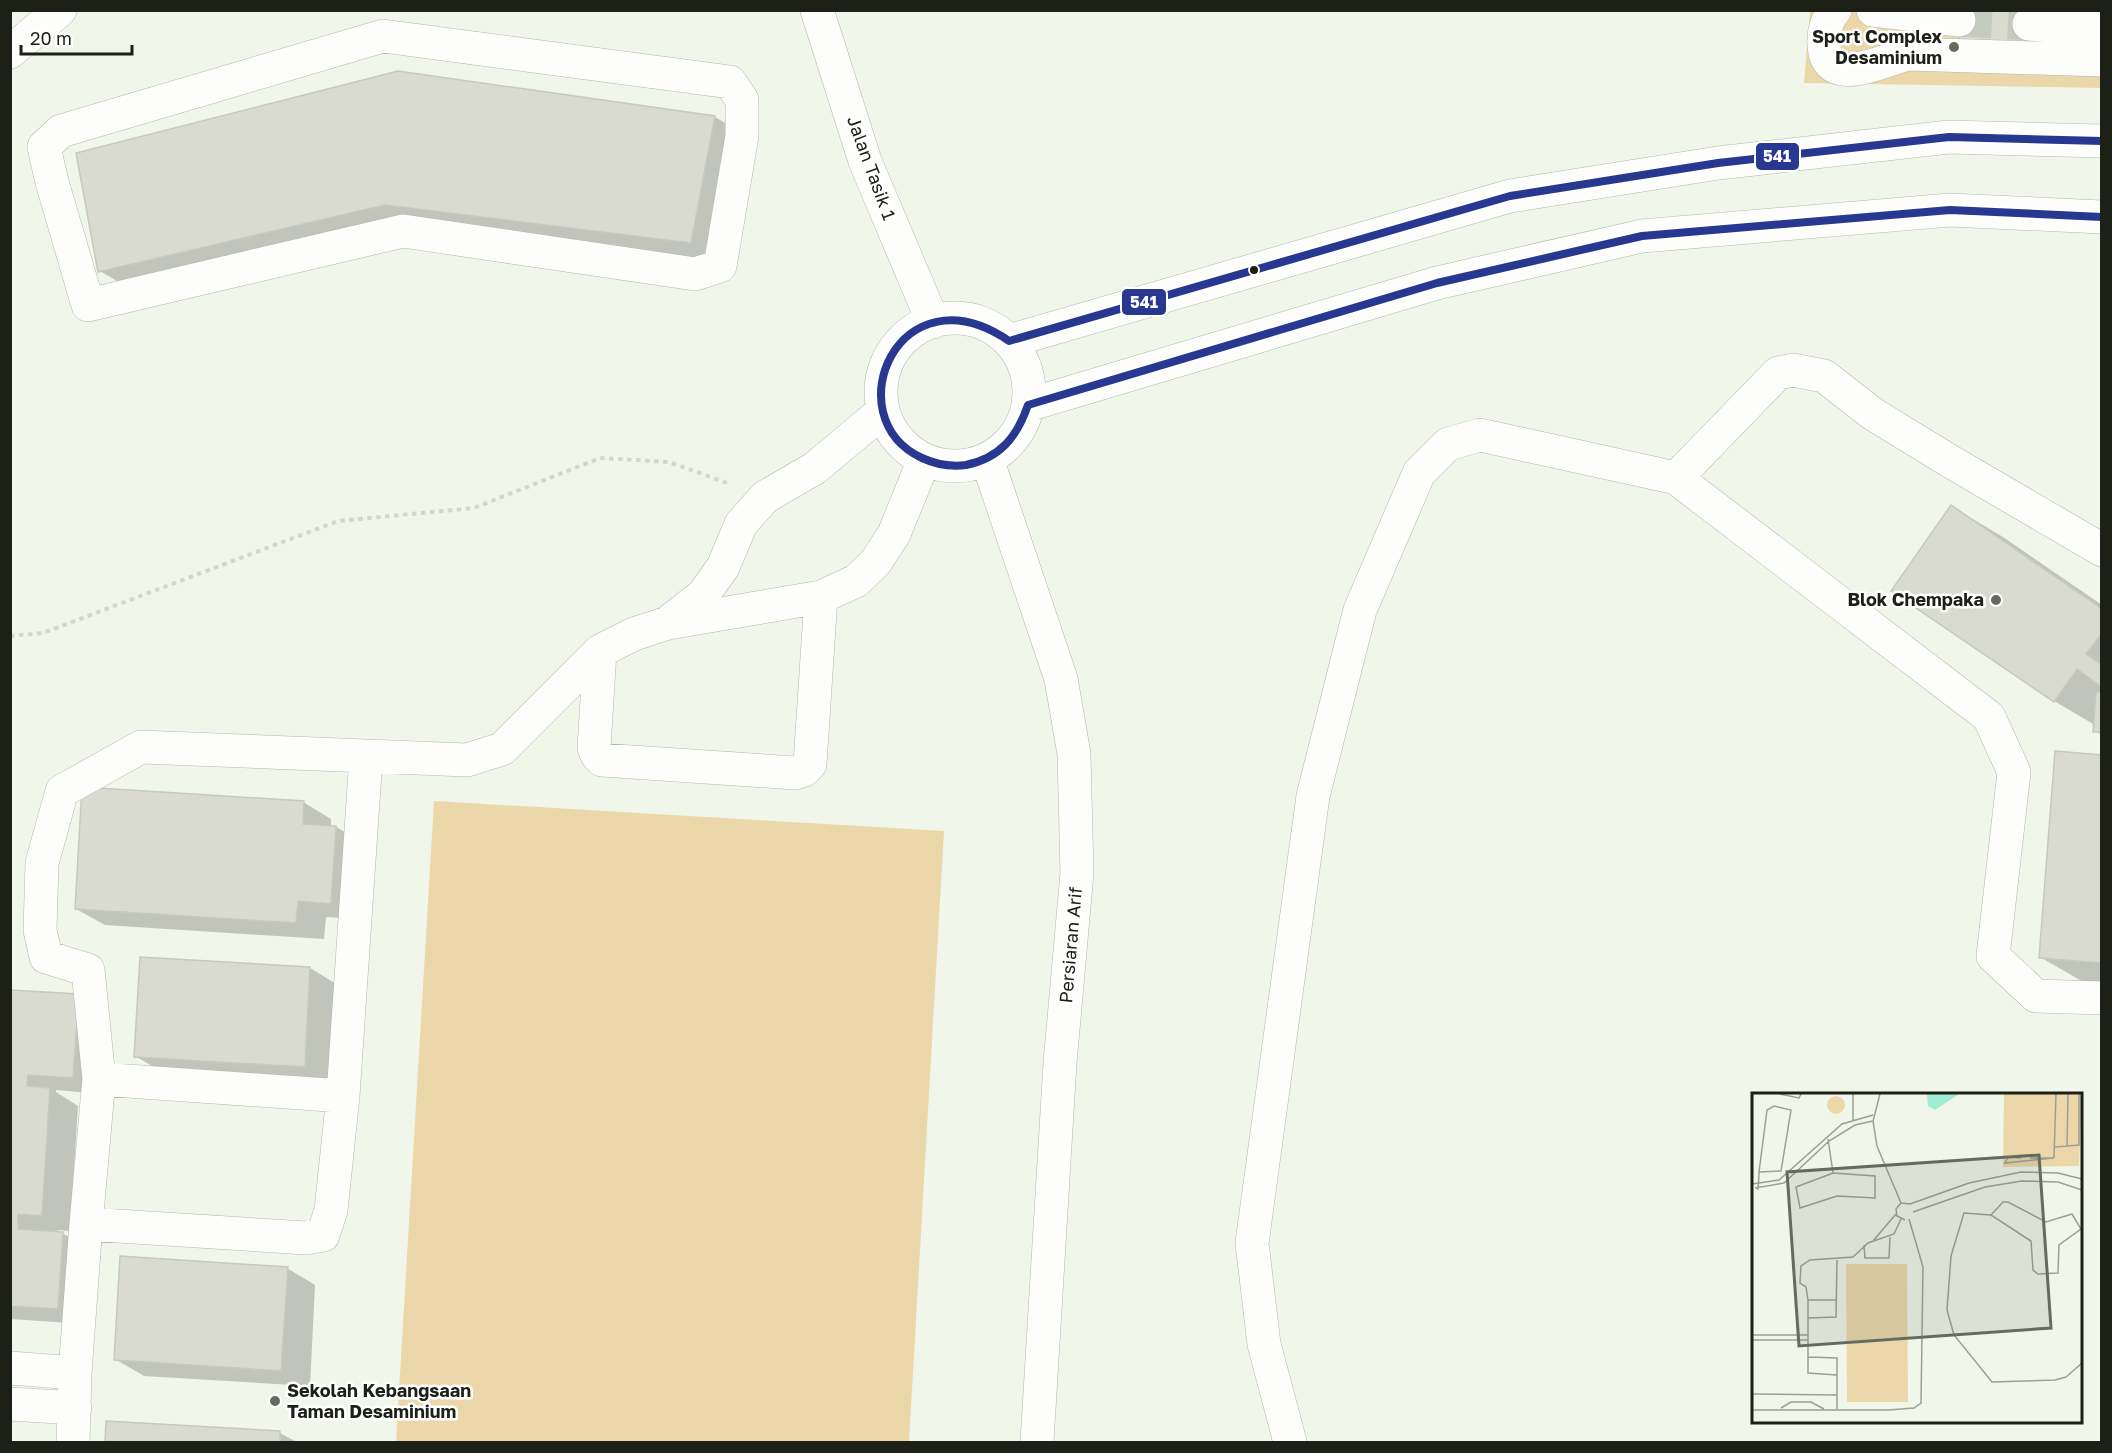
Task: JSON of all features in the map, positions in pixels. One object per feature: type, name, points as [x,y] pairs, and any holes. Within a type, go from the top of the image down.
[{"type":"street","points":[[10,52],[60,10]]},
{"type":"street","name":"Jalan Tasik 1","points":[[817,10],[865,161],[933,322]]},
{"type":"street","points":[[1835,10],[1825,30],[1825,53],[1830,62],[1849,70],[1868,68],[1909,54],[2102,60]]},
{"type":"street","points":[[1873,10],[1959,20]]},
{"type":"street","points":[[383,23],[730,82],[742,100],[742,136],[720,266],[695,274],[403,231],[88,305],[44,147],[62,131],[383,23]]},
{"type":"street","points":[[2028,24],[2102,29]]},
{"type":"street","points":[[1009,341],[1510,196],[1718,163],[1949,138],[2102,141]]},
{"type":"street","points":[[1028,405],[1437,283],[1642,236],[1950,210],[2102,217]]},
{"type":"street","points":[[953,318],[974,321],[993,329],[1009,341],[1022,361],[1029,382],[1028,405],[1021,427],[1006,446],[987,459],[966,466],[944,465],[924,459],[905,448],[891,431],[883,411],[881,389],[885,367],[896,347],[912,332],[933,322],[953,318]]},
{"type":"street","points":[[1676,478],[1778,373],[1793,370],[1824,376],[1883,420],[2102,550]]},
{"type":"street","points":[[668,623],[703,595],[723,567],[741,524],[765,497],[815,468],[883,411]]},
{"type":"street","points":[[1290,1443],[1264,1344],[1252,1243],[1312,796],[1360,610],[1419,473],[1448,444],[1480,435],[1676,478],[1989,717],[2014,772],[1994,956],[2036,996],[2102,998]]},
{"type":"street","points":[[73,1443],[75,1373],[99,1079],[88,970],[45,957],[40,930],[42,863],[62,790],[141,747],[467,760],[502,748],[600,651],[634,634],[668,623],[821,597],[855,581],[875,563],[894,534],[924,459]]},
{"type":"street","name":"Persiaran Arif","points":[[987,459],[1061,679],[1074,754],[1077,873],[1060,1063],[1037,1443]]},
{"type":"street","points":[[600,651],[594,748],[602,760],[795,773],[804,770],[810,764],[821,597]]},
{"type":"street","points":[[86,1224],[306,1238],[323,1235],[331,1210],[343,1096],[366,757]]},
{"type":"street","points":[[99,1079],[343,1096]]},
{"type":"street","points":[[10,1368],[75,1373]]},
{"type":"street","points":[[10,1404],[75,1408]]},
{"type":"path","points":[[10,636],[43,633],[338,521],[474,508],[600,458],[669,462],[765,497]]},
{"type":"shaded area","name":"Sport Complex Desaminium","points":[[1810,11],[2101,11],[2101,88],[1804,83]]},
{"type":"shaded area","points":[[434,801],[944,831],[909,1442],[396,1442]]},
{"type":"building","points":[[1960,10],[2029,10],[2029,53],[1959,47]]},
{"type":"building","points":[[398,71],[715,116],[691,243],[385,205],[98,272],[76,153]]},
{"type":"building","name":"Blok Chempaka","points":[[1951,505],[2102,609],[2102,633],[2086,654],[2102,665],[2102,687],[2077,669],[2054,702],[1891,591]]},
{"type":"building","points":[[2096,692],[2102,692],[2102,732],[2093,732]]},
{"type":"building","points":[[2055,751],[2102,755],[2102,963],[2039,958]]},
{"type":"building","points":[[82,787],[304,801],[303,824],[336,826],[331,904],[298,901],[296,923],[75,909]]},
{"type":"building","points":[[140,957],[310,967],[305,1067],[134,1057]]},
{"type":"building","points":[[10,990],[79,994],[73,1078],[28,1075],[27,1086],[50,1088],[42,1216],[18,1214],[18,1229],[63,1232],[58,1309],[10,1306]]},
{"type":"building","points":[[120,1256],[288,1267],[281,1371],[114,1360]]},
{"type":"building","points":[[106,1421],[280,1431],[280,1442],[105,1442]]},
{"type":"tunnel","points":[[1959,20],[2029,24]]},
{"type":"transit line","name":"541","points":[[2102,141],[1949,137],[1718,163],[1510,196],[1009,341],[970,323],[937,322],[910,334],[891,356],[882,383],[883,412],[896,438],[922,458],[955,466],[966,465],[988,457],[1006,444],[1013,436],[1028,405],[1437,283],[1642,236],[1950,210],[2102,217]]},
{"type":"place","name":"Sport Complex Desaminium","points":[[1954,47]]},
{"type":"place","name":"Blok Chempaka","points":[[1996,600]]},
{"type":"place","name":"Sekolah Kebangsaan Taman Desaminium","points":[[275,1401]]}]
